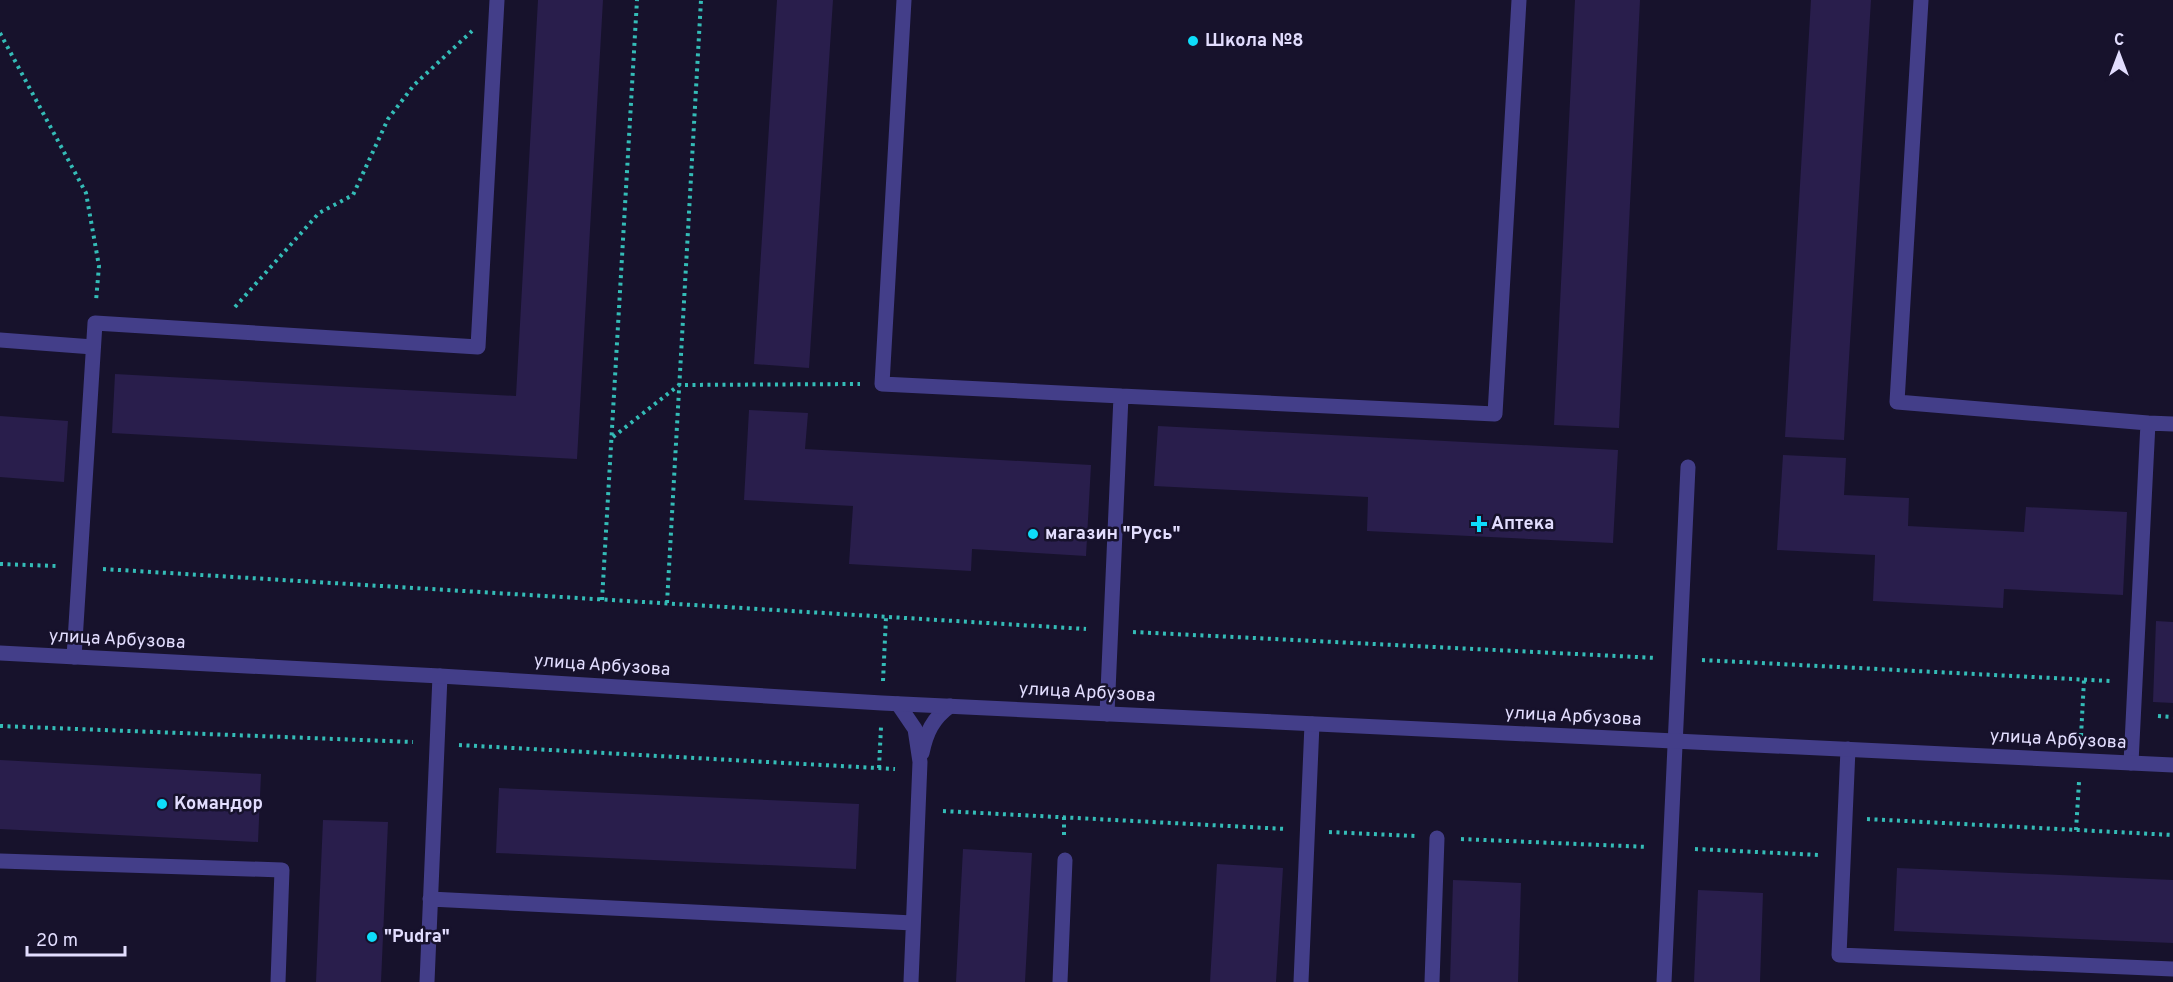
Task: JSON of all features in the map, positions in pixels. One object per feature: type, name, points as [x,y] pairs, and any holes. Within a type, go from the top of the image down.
[{"type":"street","points":[[904,0],[882,384],[1495,414],[1519,0]]},
{"type":"street","points":[[1921,0],[1897,402],[2173,424]]},
{"type":"street","points":[[75,657],[95,323],[478,347],[497,4]]},
{"type":"street","points":[[0,340],[93,347]]},
{"type":"street","points":[[1107,714],[1121,396]]},
{"type":"street","points":[[2131,763],[2148,423]]},
{"type":"street","points":[[1664,982],[1688,467]]},
{"type":"street","name":"улица Арбузова","points":[[0,653],[440,675],[898,704],[2173,765]]},
{"type":"street","points":[[427,982],[440,675]]},
{"type":"street","points":[[898,704],[915,729],[920,762],[911,982]]},
{"type":"street","points":[[920,762],[928,730],[938,715],[951,706]]},
{"type":"street","points":[[1301,982],[1312,724]]},
{"type":"street","points":[[1848,749],[1839,955],[2173,969]]},
{"type":"street","points":[[1432,982],[1437,838]]},
{"type":"street","points":[[1060,982],[1065,860]]},
{"type":"street","points":[[0,861],[282,870],[278,982]]},
{"type":"street","points":[[430,899],[913,923]]},
{"type":"path","points":[[602,600],[638,0]]},
{"type":"path","points":[[667,603],[701,0]]},
{"type":"path","points":[[215,330],[319,213],[353,195],[388,119],[394,111],[414,85],[497,4]]},
{"type":"path","points":[[0,33],[86,193],[99,266],[95,323]]},
{"type":"path","points":[[612,438],[679,385],[882,384]]},
{"type":"path","points":[[0,564],[1111,631],[2135,682]]},
{"type":"path","points":[[918,809],[1437,838],[1843,856]]},
{"type":"path","points":[[1845,818],[2173,835]]},
{"type":"building","points":[[538,0],[603,0],[577,459],[112,433],[115,374],[516,396]]},
{"type":"building","points":[[777,0],[833,0],[809,368],[754,364]]},
{"type":"building","points":[[1575,0],[1640,0],[1619,428],[1554,425]]},
{"type":"building","points":[[1811,0],[1871,0],[1844,440],[1785,437]]},
{"type":"building","points":[[749,410],[808,413],[805,449],[1091,465],[1086,556],[972,549],[971,571],[849,564],[853,506],[744,500]]},
{"type":"building","points":[[0,416],[68,421],[64,482],[0,477]]},
{"type":"building","points":[[1158,426],[1618,450],[1613,543],[1367,531],[1368,497],[1154,486]]},
{"type":"building","points":[[1783,455],[1846,458],[1844,495],[1909,498],[1908,526],[2024,532],[2026,507],[2127,512],[2123,595],[2004,589],[2003,608],[1873,601],[1875,555],[1777,550]]},
{"type":"building","points":[[2156,621],[2173,622],[2173,703],[2153,702]]},
{"type":"building","points":[[0,760],[261,774],[258,842],[0,829]]},
{"type":"building","points":[[499,788],[859,804],[856,869],[496,853]]},
{"type":"building","points":[[323,820],[388,822],[381,982],[316,982]]},
{"type":"building","points":[[963,849],[1032,853],[1025,982],[956,982]]},
{"type":"building","points":[[1217,864],[1283,868],[1276,982],[1210,982]]},
{"type":"building","points":[[1897,868],[2173,880],[2173,943],[1894,931]]},
{"type":"building","points":[[1453,880],[1521,883],[1518,982],[1450,982]]},
{"type":"building","points":[[1698,890],[1763,893],[1760,982],[1694,982]]},
{"type":"place","name":"Школа №8","points":[[1193,41]]},
{"type":"place","name":"Аптека","points":[[1479,524]]},
{"type":"place","name":"магазин \"Русь\"","points":[[1033,534]]},
{"type":"place","name":"Командор","points":[[162,804]]},
{"type":"place","name":"\"Pudra\"","points":[[372,937]]}]
